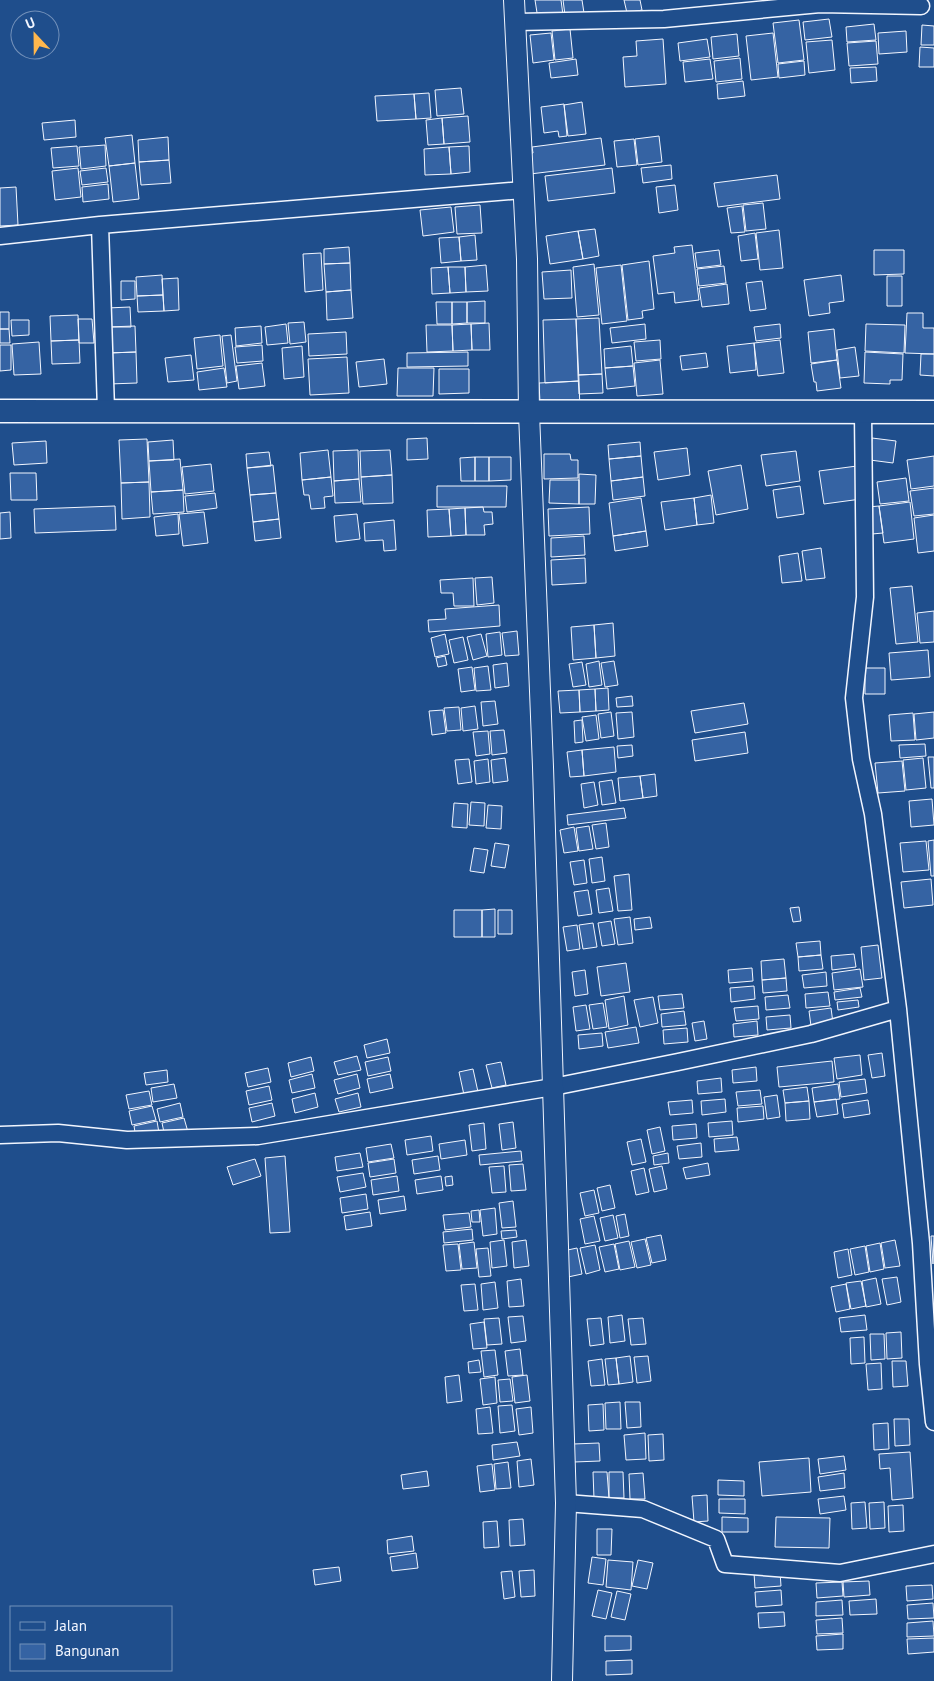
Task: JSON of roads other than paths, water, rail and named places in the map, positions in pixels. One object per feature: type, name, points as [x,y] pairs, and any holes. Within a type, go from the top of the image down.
[{"type":"main road","points":[[0,411],[934,412]]},
{"type":"street","points":[[514,0],[527,259],[529,413],[566,1503],[562,1681]]},
{"type":"street","points":[[516,22],[664,19],[820,4],[921,6]]},
{"type":"street","points":[[0,236],[100,225],[523,190]]},
{"type":"street","points":[[100,225],[106,410]]},
{"type":"street","points":[[863,413],[865,597],[854,698],[861,759],[874,814],[898,1010],[921,1243],[928,1364],[934,1422]]},
{"type":"street","points":[[0,1135],[58,1133],[127,1140],[258,1136],[553,1087],[811,1034],[898,1010]]},
{"type":"street","points":[[566,1503],[643,1509],[716,1539],[725,1564],[840,1573],[934,1554]]}]
